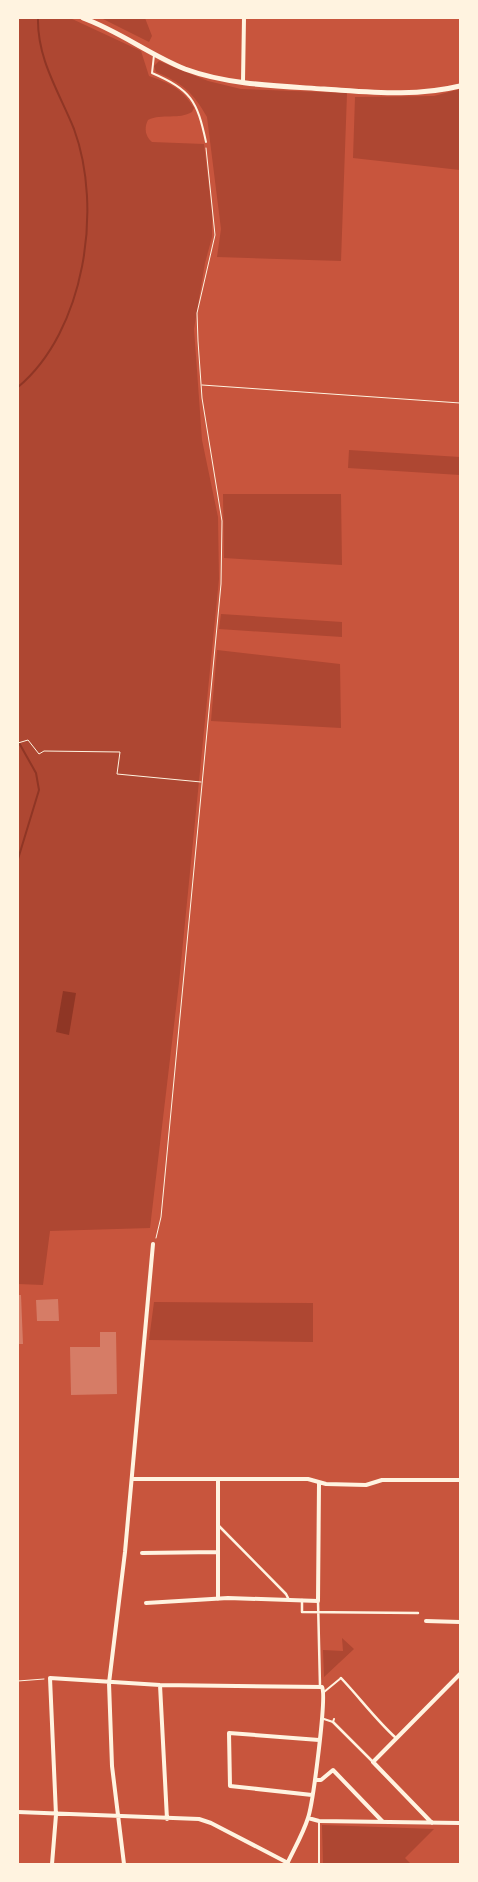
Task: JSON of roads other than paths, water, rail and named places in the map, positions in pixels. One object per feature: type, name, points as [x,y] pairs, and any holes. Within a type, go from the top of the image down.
[{"type":"main road","points":[[83,18],[123,35],[154,54],[214,78],[387,94],[430,92],[460,86]]},
{"type":"street","points":[[243,81],[244,18]]},
{"type":"street","points":[[124,1864],[112,1766],[109,1683],[132,1479],[154,1244]]},
{"type":"street","points":[[132,1479],[308,1480],[319,1483],[366,1486],[382,1480],[460,1480]]},
{"type":"street","points":[[218,1480],[218,1599]]},
{"type":"street","points":[[18,1812],[56,1815],[199,1819],[211,1823],[288,1864],[308,1818],[315,1780],[322,1719],[324,1692],[320,1686],[318,1600],[319,1483]]},
{"type":"street","points":[[217,1524],[286,1594],[288,1600]]},
{"type":"street","points":[[142,1554],[217,1552]]},
{"type":"street","points":[[146,1603],[218,1599],[318,1600]]},
{"type":"street","points":[[302,1600],[302,1612],[418,1613]]},
{"type":"street","points":[[426,1621],[460,1622]]},
{"type":"street","points":[[373,1762],[460,1674]]},
{"type":"street","points":[[52,1864],[56,1815],[50,1678],[160,1685],[320,1686]]},
{"type":"street","points":[[341,1678],[396,1738]]},
{"type":"street","points":[[160,1685],[167,1819]]},
{"type":"street","points":[[333,1720],[432,1823]]},
{"type":"street","points":[[312,1795],[230,1786],[229,1733],[319,1740]]},
{"type":"street","points":[[315,1780],[321,1780],[333,1770],[383,1822]]},
{"type":"street","points":[[308,1818],[319,1821],[460,1823]]},
{"type":"lane","points":[[154,54],[152,73],[175,83],[185,91],[200,115],[206,142]]},
{"type":"lane","points":[[324,1692],[341,1678]]},
{"type":"lane","points":[[322,1719],[333,1720]]},
{"type":"lane","points":[[319,1821],[319,1864]]},
{"type":"waterway","points":[[18,387],[41,363],[59,334],[73,302],[82,267],[87,231],[87,195],[83,160],[74,129],[45,61],[41,47],[38,18]]},
{"type":"waterway","points":[[18,741],[36,773],[39,790],[18,859]]}]
